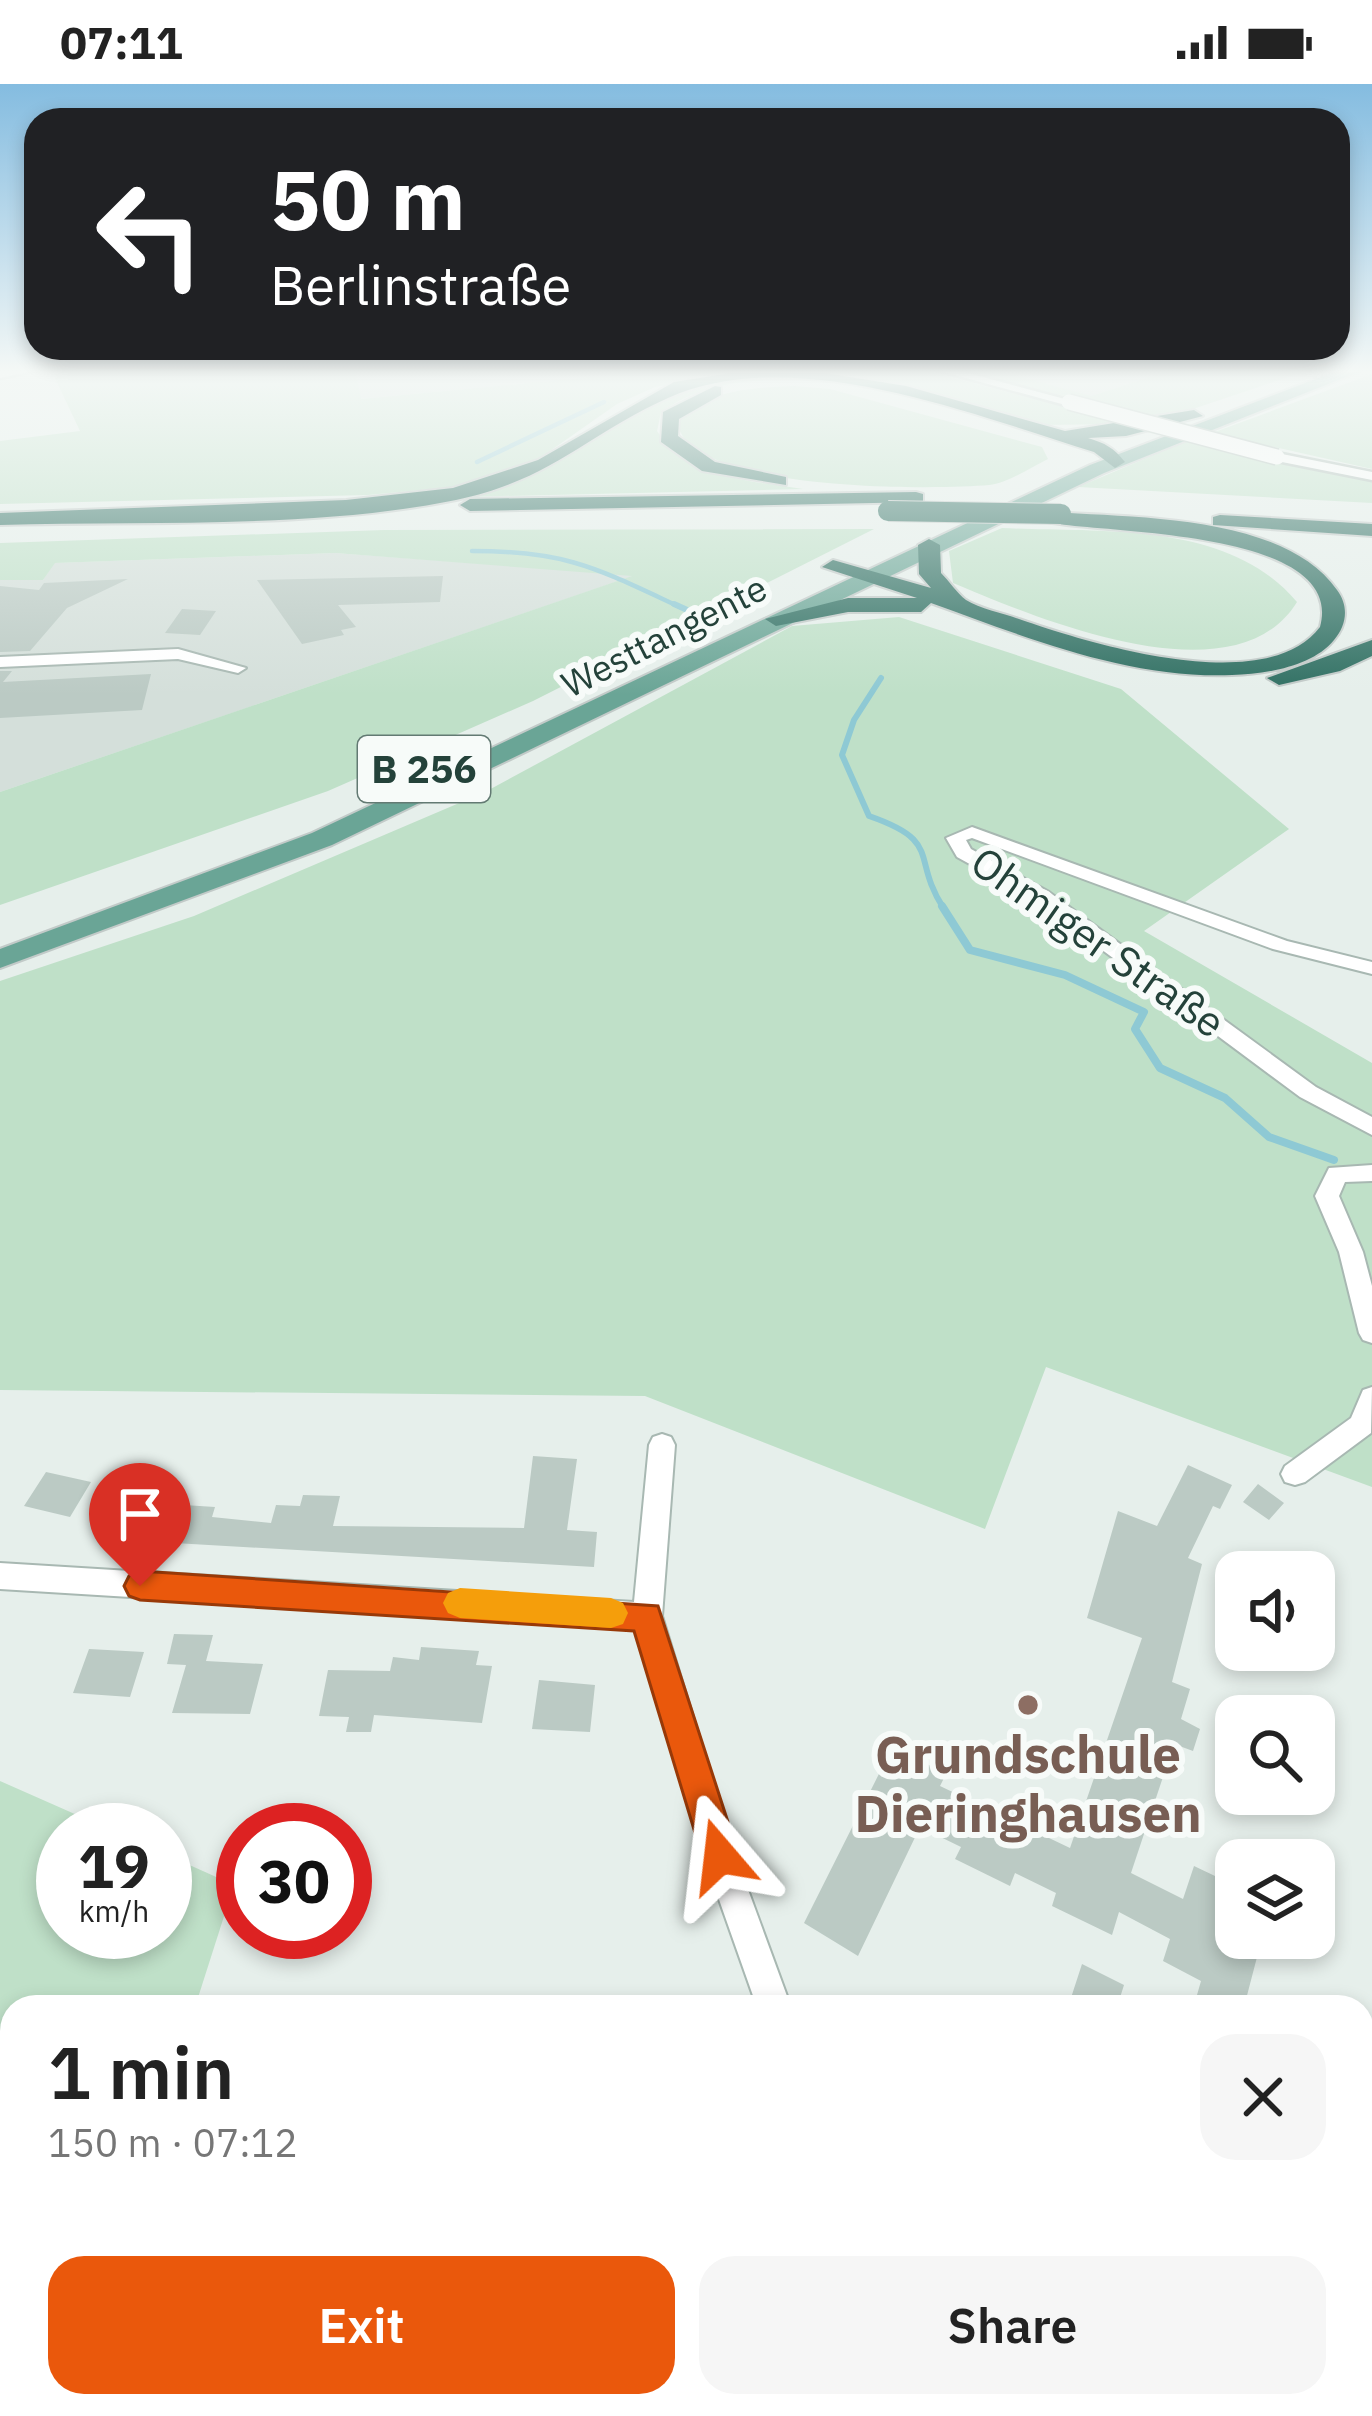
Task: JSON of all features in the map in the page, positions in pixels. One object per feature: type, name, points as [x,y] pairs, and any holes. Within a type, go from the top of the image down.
[{"type":"highway","points":[[239,512],[436,496],[509,478]]},
{"type":"highway","points":[[772,478],[920,496]]},
{"type":"highway","points":[[0,519],[920,496],[1171,505]]},
{"type":"highway","points":[[1194,506],[1372,516]]},
{"type":"highway","points":[[0,533],[888,511],[1372,530]]},
{"type":"highway","points":[[854,569],[1108,652],[1202,668],[1289,658],[1310,648],[1333,624],[1330,596],[1320,583],[1260,548],[1175,529],[1057,516]]},
{"type":"highway","points":[[929,545],[930,574],[958,604]]},
{"type":"highway","points":[[854,569],[922,605],[1087,659],[1185,679],[1298,675],[1372,646]]},
{"type":"highway","points":[[776,619],[848,605],[922,605]]},
{"type":"main road","name":"Westtangente","points":[[905,534],[1043,478]]},
{"type":"main road","name":"Westtangente","points":[[0,935],[155,881],[440,762],[854,569],[929,545],[1056,478]]},
{"type":"main road","name":"Westtangente","points":[[0,958],[322,839],[530,743],[776,619],[854,569]]},
{"type":"street","points":[[0,662],[178,654],[238,668]]},
{"type":"street","name":"Ohmiger Straße","points":[[1372,968],[1280,945],[972,832],[955,838],[964,853],[1042,896],[1308,1092],[1372,1127]]},
{"type":"street","points":[[1372,1174],[1336,1174],[1327,1196],[1351,1252],[1372,1333]]},
{"type":"street","points":[[1295,1474],[1362,1424],[1372,1397]]},
{"type":"street","points":[[662,1445],[647,1616],[720,1856],[770,1995]]},
{"type":"street","points":[[0,1576],[647,1616]]},
{"type":"shaded area","points":[[335,553],[636,575],[0,792],[0,580],[43,580],[54,563]]},
{"type":"green space","points":[[0,478],[480,478],[452,487],[368,495],[0,504]]},
{"type":"green space","points":[[733,478],[803,489],[460,497],[518,481]]},
{"type":"green space","points":[[789,478],[1011,478],[989,485],[917,487]]},
{"type":"green space","points":[[1100,478],[1366,478],[1372,479],[1372,503],[1078,487]]},
{"type":"green space","points":[[1002,528],[1121,532],[1199,544],[1269,575],[1297,602],[1268,632],[1229,647],[1183,650],[1082,631],[953,583],[949,551]]},
{"type":"green space","points":[[874,529],[533,701],[328,791],[0,905],[0,792],[632,576],[335,553],[55,563],[43,580],[0,580],[0,543],[384,530]]},
{"type":"green space","points":[[899,617],[1121,689],[1289,829],[1144,931],[1372,1063],[1372,1487],[1046,1367],[985,1529],[645,1396],[0,1390],[0,981],[194,916],[485,792],[792,626]]},
{"type":"green space","points":[[0,1781],[50,1803],[36,1803],[36,1959],[192,1959],[192,1866],[216,1877],[216,1941],[199,1995],[0,1995]]},
{"type":"building","points":[[443,576],[440,602],[338,605],[356,627],[341,630],[344,635],[302,644],[257,580]]},
{"type":"building","points":[[128,579],[67,608],[30,651],[0,652],[0,586],[39,590],[44,583]]},
{"type":"building","points":[[182,609],[216,611],[200,635],[165,633]]},
{"type":"building","points":[[0,671],[12,671],[3,682],[151,674],[142,710],[0,718]]},
{"type":"building","points":[[533,1456],[577,1459],[567,1530],[597,1532],[594,1567],[140,1541],[153,1503],[215,1507],[212,1517],[271,1523],[276,1505],[300,1506],[303,1495],[340,1496],[333,1526],[524,1528]]},
{"type":"building","points":[[1188,1465],[1232,1485],[1220,1509],[1213,1506],[1188,1558],[1202,1564],[1172,1682],[1190,1689],[1181,1719],[1200,1729],[1193,1751],[1174,1744],[1131,1873],[1183,1899],[1194,1866],[1215,1876],[1215,1959],[1257,1959],[1247,1995],[1197,1995],[1201,1981],[1163,1961],[1170,1939],[1119,1912],[1112,1935],[1052,1906],[1056,1893],[1015,1873],[1010,1886],[955,1859],[961,1847],[920,1827],[858,1956],[804,1923],[893,1746],[946,1774],[940,1786],[1070,1848],[1142,1638],[1087,1618],[1118,1511],[1157,1526]]},
{"type":"building","points":[[46,1472],[91,1482],[70,1517],[24,1506]]},
{"type":"building","points":[[1258,1484],[1284,1503],[1269,1520],[1243,1502]]},
{"type":"building","points":[[174,1634],[213,1635],[206,1661],[263,1664],[250,1714],[172,1713],[186,1665],[167,1664]]},
{"type":"building","points":[[421,1647],[479,1651],[476,1665],[492,1666],[482,1723],[374,1715],[371,1732],[346,1732],[349,1717],[319,1716],[328,1670],[390,1671],[393,1657],[419,1660]]},
{"type":"building","points":[[89,1649],[144,1652],[130,1697],[73,1693]]},
{"type":"building","points":[[539,1680],[595,1685],[590,1732],[532,1729]]},
{"type":"building","points":[[1082,1964],[1124,1985],[1121,1995],[1072,1995]]},
{"type":"waterway","points":[[472,551],[533,554],[580,564],[680,607]]},
{"type":"waterway","points":[[674,604],[696,614]]},
{"type":"waterway","points":[[881,678],[854,720],[842,755],[869,816],[917,843],[944,909]]},
{"type":"waterway","points":[[942,906],[970,950],[1065,975],[1144,1012],[1135,1029],[1160,1068],[1225,1098],[1269,1137],[1334,1160]]},
{"type":"slow traffic","points":[[460,1603],[611,1613]]},
{"type":"place","name":"Grundschule Dieringhausen","points":[[1028,1705]]},
{"type":"route","points":[[140,1586],[647,1616],[720,1856]]}]
